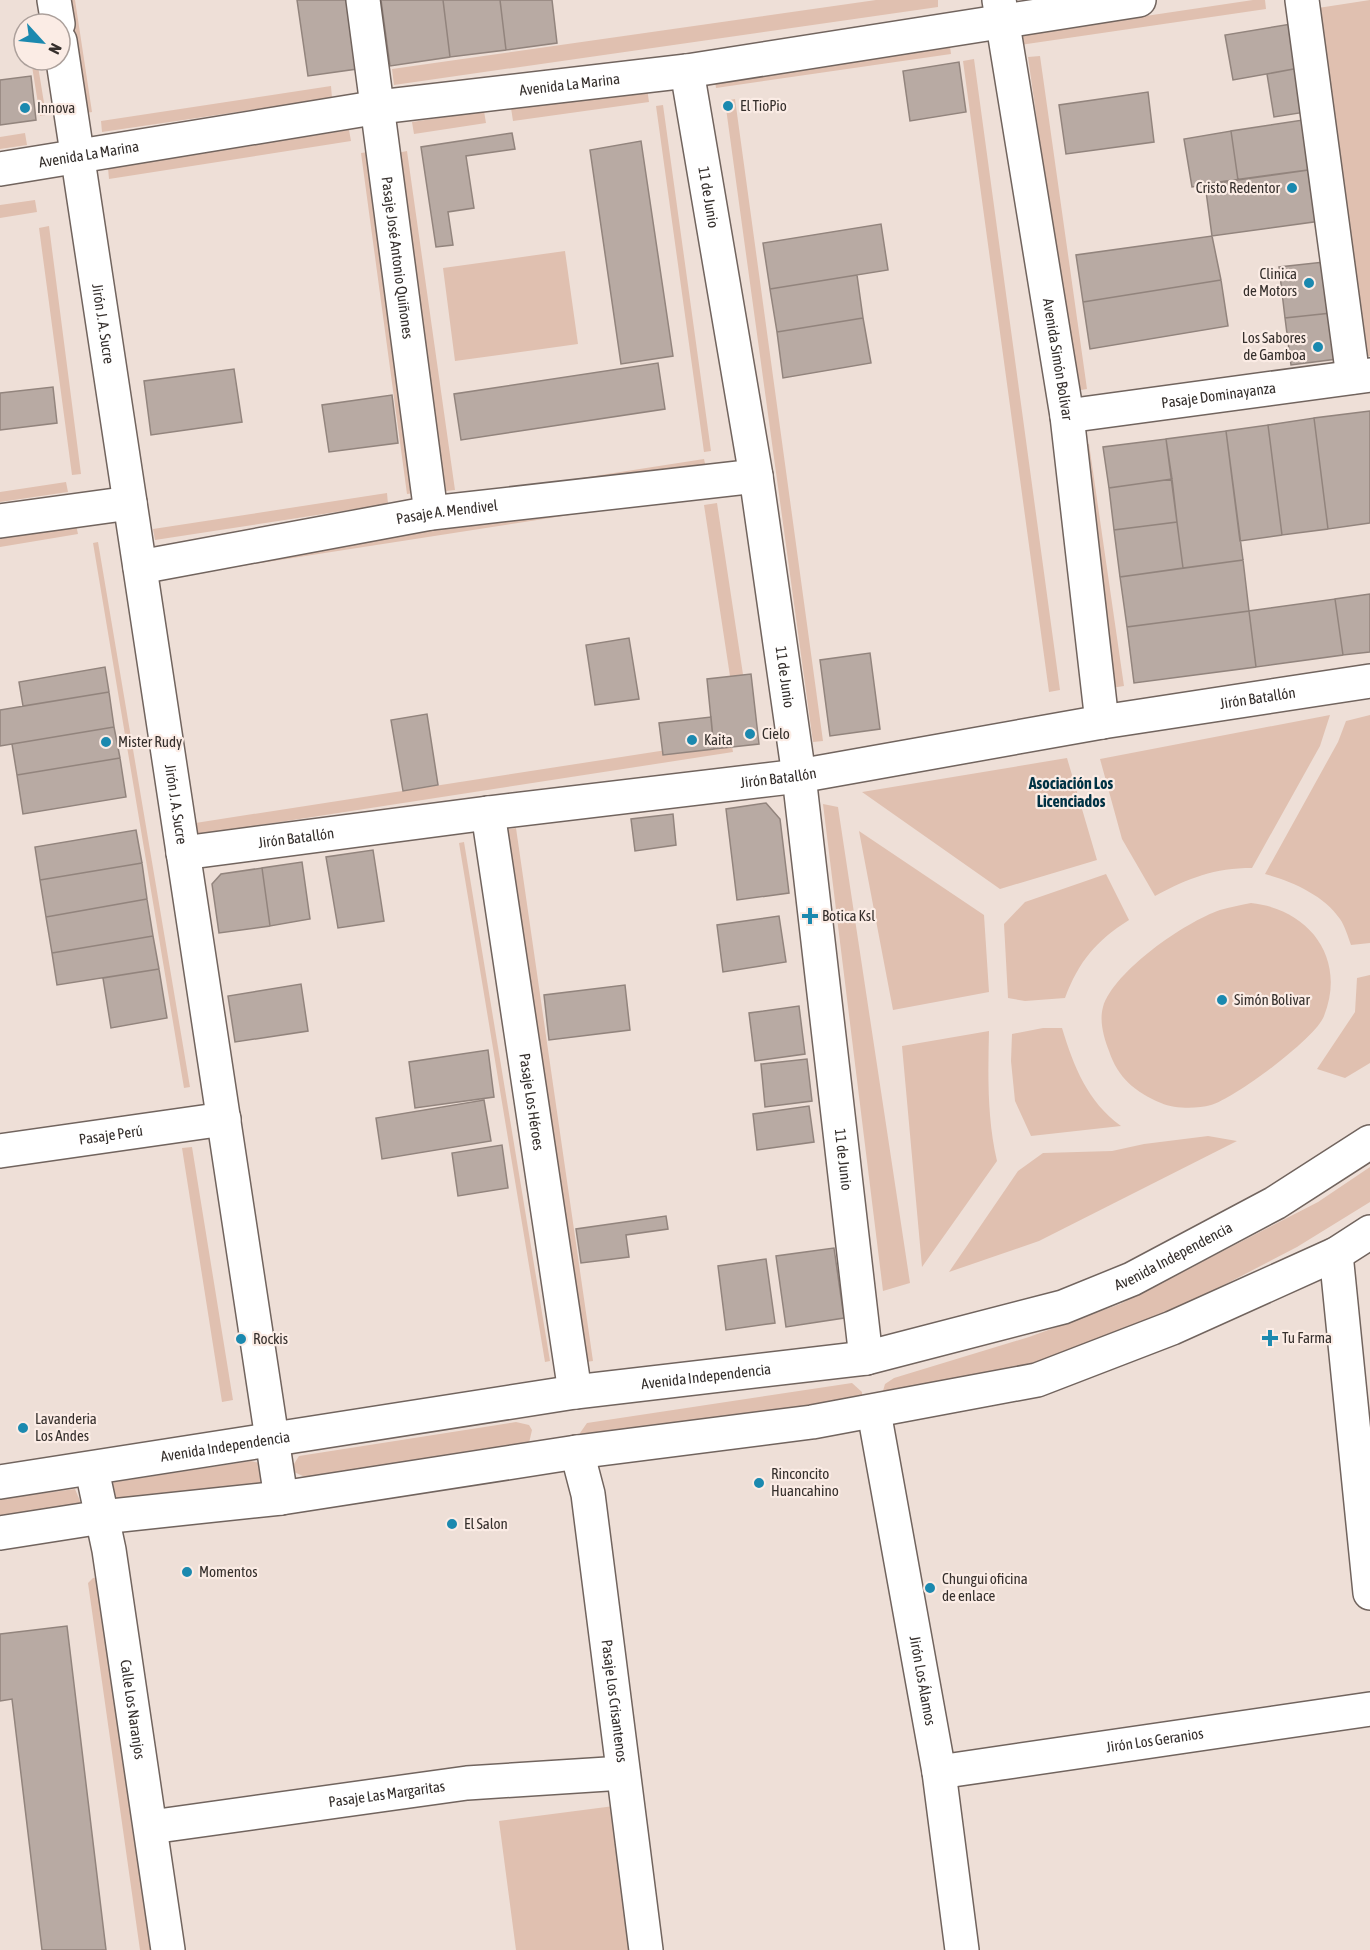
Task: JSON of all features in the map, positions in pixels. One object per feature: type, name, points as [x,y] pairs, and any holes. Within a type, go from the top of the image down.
[{"type":"street","name":"Pasaje José Antonio Quiñones","points":[[363,0],[379,107],[430,513]]},
{"type":"street","name":"Avenida La Marina","points":[[0,169],[379,107],[687,71],[1001,10],[1139,0]]},
{"type":"street","points":[[1302,0],[1362,376]]},
{"type":"street","name":"Avenida Simón Bolívar","points":[[1001,10],[1067,416],[1102,722]]},
{"type":"street","name":"11 de Junio","points":[[687,71],[756,476],[799,776],[866,1358]]},
{"type":"street","name":"Jirón J. A. Sucre","points":[[65,72],[281,1498]]},
{"type":"street","name":"Pasaje Dominayanza","points":[[1067,416],[1362,376]]},
{"type":"street","name":"Pasaje A. Mendivel","points":[[140,567],[430,513],[756,476]]},
{"type":"street","points":[[0,521],[130,503]]},
{"type":"street","name":"Jirón Batallón","points":[[183,854],[488,813],[799,776],[1102,722],[1370,681]]},
{"type":"street","name":"Pasaje Los Héroes","points":[[488,813],[575,1392]]},
{"type":"street","name":"Pasaje Perú","points":[[0,1151],[224,1119]]},
{"type":"street","name":"Avenida Independencia","points":[[0,1482],[92,1470],[271,1438],[575,1392],[866,1358],[1063,1307],[1132,1279],[1275,1203],[1370,1142]]},
{"type":"street","points":[[0,1533],[102,1517],[281,1498],[577,1452],[874,1412],[1037,1380],[1172,1328],[1336,1254],[1370,1232]]},
{"type":"street","points":[[1336,1254],[1370,1593]]},
{"type":"street","name":"Jirón Los Álamos","points":[[874,1412],[939,1772],[962,1950]]},
{"type":"street","name":"Pasaje Los Crisantenos","points":[[577,1452],[588,1494],[646,1950]]},
{"type":"street","name":"Calle Los Naranjos","points":[[92,1470],[102,1517],[168,1950]]},
{"type":"street","name":"Jirón Los Geranios","points":[[939,1772],[1370,1709]]},
{"type":"street","name":"Pasaje Las Margaritas","points":[[151,1827],[467,1783],[623,1773]]},
{"type":"shaded area","points":[[59,0],[75,0],[92,112],[76,115],[70,72],[72,72],[72,12],[61,12]]},
{"type":"shaded area","points":[[876,0],[938,0],[938,7],[394,85],[392,69]]},
{"type":"shaded area","points":[[1265,0],[1266,9],[1020,45],[1018,35]]},
{"type":"shaded area","points":[[1370,0],[1370,356],[1355,358],[1305,10]]},
{"type":"shaded area","points":[[949,39],[951,54],[716,88],[714,72]]},
{"type":"shaded area","points":[[1040,56],[1087,389],[1075,391],[1028,57]]},
{"type":"shaded area","points":[[974,59],[1060,690],[1049,692],[963,61]]},
{"type":"shaded area","points":[[33,72],[39,72],[46,115],[40,116]]},
{"type":"shaded area","points":[[331,86],[332,98],[102,132],[101,121]]},
{"type":"shaded area","points":[[647,88],[649,102],[513,121],[511,108]]},
{"type":"shaded area","points":[[735,99],[823,741],[813,742],[725,101]]},
{"type":"shaded area","points":[[663,105],[711,451],[704,452],[656,106]]},
{"type":"shaded area","points":[[484,111],[486,123],[414,134],[412,122]]},
{"type":"shaded area","points":[[349,130],[351,141],[109,179],[108,168]]},
{"type":"shaded area","points":[[25,133],[27,145],[0,149],[0,137]]},
{"type":"shaded area","points":[[407,151],[455,490],[446,491],[397,153]]},
{"type":"shaded area","points":[[368,152],[414,493],[407,494],[361,153]]},
{"type":"shaded area","points":[[35,200],[37,212],[0,218],[0,205]]},
{"type":"shaded area","points":[[49,226],[81,474],[72,475],[39,228]]},
{"type":"shaded area","points":[[565,251],[578,344],[455,361],[443,268]]},
{"type":"shaded area","points":[[1089,444],[1124,686],[1111,688],[1077,445]]},
{"type":"shaded area","points":[[704,459],[706,468],[459,497]]},
{"type":"shaded area","points":[[66,482],[68,492],[0,502],[0,492]]},
{"type":"shaded area","points":[[698,489],[699,495],[157,579],[155,572]]},
{"type":"shaded area","points":[[387,493],[388,504],[155,540],[153,529]]},
{"type":"shaded area","points":[[717,503],[751,727],[738,729],[704,505]]},
{"type":"shaded area","points":[[76,525],[78,534],[0,547],[0,538]]},
{"type":"shaded area","points":[[98,542],[190,1087],[184,1088],[93,543]]},
{"type":"shaded area","points":[[1330,715],[1320,746],[1252,868],[1239,868],[1202,875],[1155,896],[1122,839],[1100,759]]},
{"type":"shaded area","points":[[1370,715],[1370,943],[1351,945],[1342,922],[1325,903],[1296,885],[1265,874],[1338,742],[1346,721]]},
{"type":"shaded area","points":[[731,740],[733,752],[190,836],[189,824]]},
{"type":"shaded area","points":[[1067,758],[1097,860],[1000,889],[862,792]]},
{"type":"shaded area","points":[[823,804],[838,807],[910,1283],[883,1291]]},
{"type":"shaded area","points":[[516,828],[593,1361],[579,1363],[503,830]]},
{"type":"shaded area","points":[[859,831],[984,915],[989,992],[893,1010]]},
{"type":"shaded area","points":[[464,842],[550,1361],[545,1362],[459,843]]},
{"type":"shaded area","points":[[1106,874],[1129,920],[1107,936],[1090,953],[1076,973],[1065,998],[1025,1001],[1008,998],[1004,924],[1025,902]]},
{"type":"shaded area","points":[[1251,903],[1272,907],[1290,915],[1306,926],[1318,940],[1326,956],[1330,975],[1330,995],[1324,1016],[1306,1038],[1273,1067],[1222,1100],[1211,1105],[1186,1108],[1167,1105],[1152,1099],[1135,1089],[1117,1069],[1107,1046],[1102,1018],[1103,1007],[1110,993],[1121,978],[1170,936],[1205,916]]},
{"type":"shaded area","points":[[1370,975],[1370,1063],[1345,1078],[1317,1069],[1355,1012],[1357,978]]},
{"type":"shaded area","points":[[1043,1028],[1062,1028],[1083,1082],[1099,1106],[1121,1126],[1031,1136],[1015,1101],[1011,1061],[1012,1034]]},
{"type":"shaded area","points":[[989,1031],[990,1113],[997,1161],[922,1267],[902,1046]]},
{"type":"shaded area","points":[[1208,1136],[1237,1141],[1039,1241],[949,1272],[1018,1171],[1043,1153],[1112,1151],[1144,1144]]},
{"type":"shaded area","points":[[192,1147],[233,1400],[222,1402],[182,1148]]},
{"type":"shaded area","points":[[1370,1167],[1370,1202],[1297,1247],[1126,1336],[1002,1381],[881,1398],[885,1384],[894,1378],[1029,1337],[1120,1304],[1318,1202]]},
{"type":"shaded area","points":[[852,1383],[862,1392],[862,1398],[582,1439],[580,1433],[587,1423]]},
{"type":"shaded area","points":[[516,1422],[529,1425],[532,1430],[529,1443],[524,1446],[305,1477],[294,1472],[292,1467],[299,1456]]},
{"type":"shaded area","points":[[251,1461],[264,1464],[264,1482],[259,1485],[110,1505],[108,1483]]},
{"type":"shaded area","points":[[75,1489],[80,1501],[79,1507],[0,1522],[0,1499]]},
{"type":"shaded area","points":[[99,1577],[157,1950],[140,1950],[88,1583],[93,1578]]},
{"type":"shaded area","points":[[614,1806],[634,1950],[516,1950],[499,1821]]},
{"type":"building","points":[[297,0],[346,0],[357,69],[308,76]]},
{"type":"building","points":[[381,0],[443,0],[450,57],[390,66]]},
{"type":"building","points":[[443,0],[500,0],[506,50],[450,57]]},
{"type":"building","points":[[500,0],[552,0],[557,43],[506,50]]},
{"type":"building","points":[[1291,24],[1299,68],[1233,80],[1225,35]]},
{"type":"building","points":[[959,62],[966,112],[910,121],[903,71]]},
{"type":"building","points":[[1299,68],[1306,112],[1274,117],[1267,74]]},
{"type":"building","points":[[31,76],[36,120],[0,125],[0,80]]},
{"type":"building","points":[[1148,92],[1154,142],[1066,154],[1059,105]]},
{"type":"building","points":[[1316,118],[1322,168],[1238,180],[1231,131]]},
{"type":"building","points":[[1231,131],[1238,180],[1192,187],[1184,139]]},
{"type":"building","points":[[512,133],[515,149],[466,156],[474,208],[448,212],[453,245],[436,247],[421,147]]},
{"type":"building","points":[[641,141],[673,356],[621,364],[590,150]]},
{"type":"building","points":[[1322,168],[1328,220],[1212,236],[1205,184]]},
{"type":"building","points":[[881,224],[888,270],[770,289],[763,243]]},
{"type":"building","points":[[1212,236],[1221,280],[1083,302],[1076,255]]},
{"type":"building","points":[[1324,262],[1331,313],[1285,318],[1279,267]]},
{"type":"building","points":[[857,275],[863,318],[777,332],[770,289]]},
{"type":"building","points":[[1221,280],[1228,326],[1090,349],[1083,302]]},
{"type":"building","points":[[1331,313],[1337,359],[1291,365],[1285,318]]},
{"type":"building","points":[[863,318],[871,363],[783,378],[777,332]]},
{"type":"building","points":[[658,363],[665,409],[461,440],[454,394]]},
{"type":"building","points":[[234,369],[242,422],[151,435],[144,381]]},
{"type":"building","points":[[53,387],[57,423],[0,430],[0,393]]},
{"type":"building","points":[[392,395],[398,443],[329,452],[322,405]]},
{"type":"building","points":[[1370,411],[1370,523],[1328,529],[1314,418]]},
{"type":"building","points":[[1314,418],[1328,529],[1282,535],[1268,425]]},
{"type":"building","points":[[1268,425],[1282,535],[1240,541],[1226,431]]},
{"type":"building","points":[[1226,431],[1243,560],[1183,568],[1166,439]]},
{"type":"building","points":[[1166,439],[1172,479],[1109,488],[1103,447]]},
{"type":"building","points":[[1172,479],[1177,522],[1114,530],[1109,488]]},
{"type":"building","points":[[1177,522],[1183,568],[1120,577],[1114,530]]},
{"type":"building","points":[[1243,560],[1249,611],[1127,627],[1120,577]]},
{"type":"building","points":[[1370,594],[1370,652],[1343,655],[1335,599]]},
{"type":"building","points":[[1335,599],[1343,655],[1256,667],[1249,611]]},
{"type":"building","points":[[1249,611],[1256,667],[1134,683],[1127,627]]},
{"type":"building","points":[[629,638],[639,699],[595,705],[586,645]]},
{"type":"building","points":[[870,653],[880,729],[830,736],[820,660]]},
{"type":"building","points":[[105,667],[109,692],[23,706],[19,682]]},
{"type":"building","points":[[751,674],[759,744],[714,749],[707,679]]},
{"type":"building","points":[[109,692],[114,727],[0,746],[0,710]]},
{"type":"building","points":[[427,714],[438,785],[403,791],[391,720]]},
{"type":"building","points":[[711,717],[714,749],[663,755],[659,723]]},
{"type":"building","points":[[114,727],[120,758],[17,775],[12,744]]},
{"type":"building","points":[[120,758],[126,797],[23,814],[17,775]]},
{"type":"building","points":[[766,803],[780,819],[789,893],[737,900],[726,809]]},
{"type":"building","points":[[673,814],[676,845],[635,851],[631,819]]},
{"type":"building","points":[[136,830],[142,863],[40,880],[35,847]]},
{"type":"building","points":[[373,850],[384,921],[338,928],[326,857]]},
{"type":"building","points":[[302,862],[310,919],[270,926],[262,868]]},
{"type":"building","points":[[142,863],[147,899],[46,917],[40,880]]},
{"type":"building","points":[[262,868],[270,926],[219,933],[212,884],[221,874]]},
{"type":"building","points":[[147,899],[153,936],[52,953],[46,917]]},
{"type":"building","points":[[779,916],[786,962],[723,972],[717,925]]},
{"type":"building","points":[[153,936],[159,969],[57,985],[52,953]]},
{"type":"building","points":[[159,969],[167,1018],[111,1028],[103,978]]},
{"type":"building","points":[[301,984],[308,1031],[235,1042],[228,996]]},
{"type":"building","points":[[625,985],[630,1030],[549,1040],[544,995]]},
{"type":"building","points":[[799,1006],[805,1054],[755,1061],[749,1013]]},
{"type":"building","points":[[488,1050],[494,1097],[415,1108],[409,1062]]},
{"type":"building","points":[[807,1059],[812,1101],[765,1107],[761,1064]]},
{"type":"building","points":[[484,1100],[491,1141],[382,1159],[376,1118]]},
{"type":"building","points":[[809,1106],[814,1142],[757,1150],[753,1114]]},
{"type":"building","points":[[502,1145],[508,1188],[458,1196],[452,1153]]},
{"type":"building","points":[[666,1216],[668,1229],[626,1235],[629,1257],[581,1263],[576,1229]]},
{"type":"building","points":[[834,1248],[844,1318],[786,1327],[776,1256]]},
{"type":"building","points":[[766,1259],[775,1323],[726,1330],[718,1266]]},
{"type":"building","points":[[67,1626],[106,1950],[42,1950],[12,1699],[0,1701],[0,1634]]},
{"type":"place","name":"El TioPio","points":[[728,106]]},
{"type":"place","name":"Innova","points":[[25,108]]},
{"type":"place","name":"Cristo Redentor","points":[[1292,188]]},
{"type":"place","name":"Clinica de Motors","points":[[1309,283]]},
{"type":"place","name":"Los Sabores de Gamboa","points":[[1318,347]]},
{"type":"place","name":"Cielo","points":[[750,734]]},
{"type":"place","name":"Kaita","points":[[692,740]]},
{"type":"place","name":"Mister Rudy","points":[[106,742]]},
{"type":"place","name":"Botica Ksl","points":[[810,916]]},
{"type":"place","name":"Simón Bolivar","points":[[1222,1000]]},
{"type":"place","name":"Tu Farma","points":[[1270,1338]]},
{"type":"place","name":"Rockis","points":[[241,1339]]},
{"type":"place","name":"Lavanderia Los Andes","points":[[23,1428]]},
{"type":"place","name":"Rinconcito Huancahino","points":[[759,1483]]},
{"type":"place","name":"El Salon","points":[[452,1524]]},
{"type":"place","name":"Momentos","points":[[187,1572]]},
{"type":"place","name":"Chungui oficina de enlace","points":[[930,1588]]},
{"type":"district","name":"Asociación Los Licenciados","points":[[1071,792]]}]
